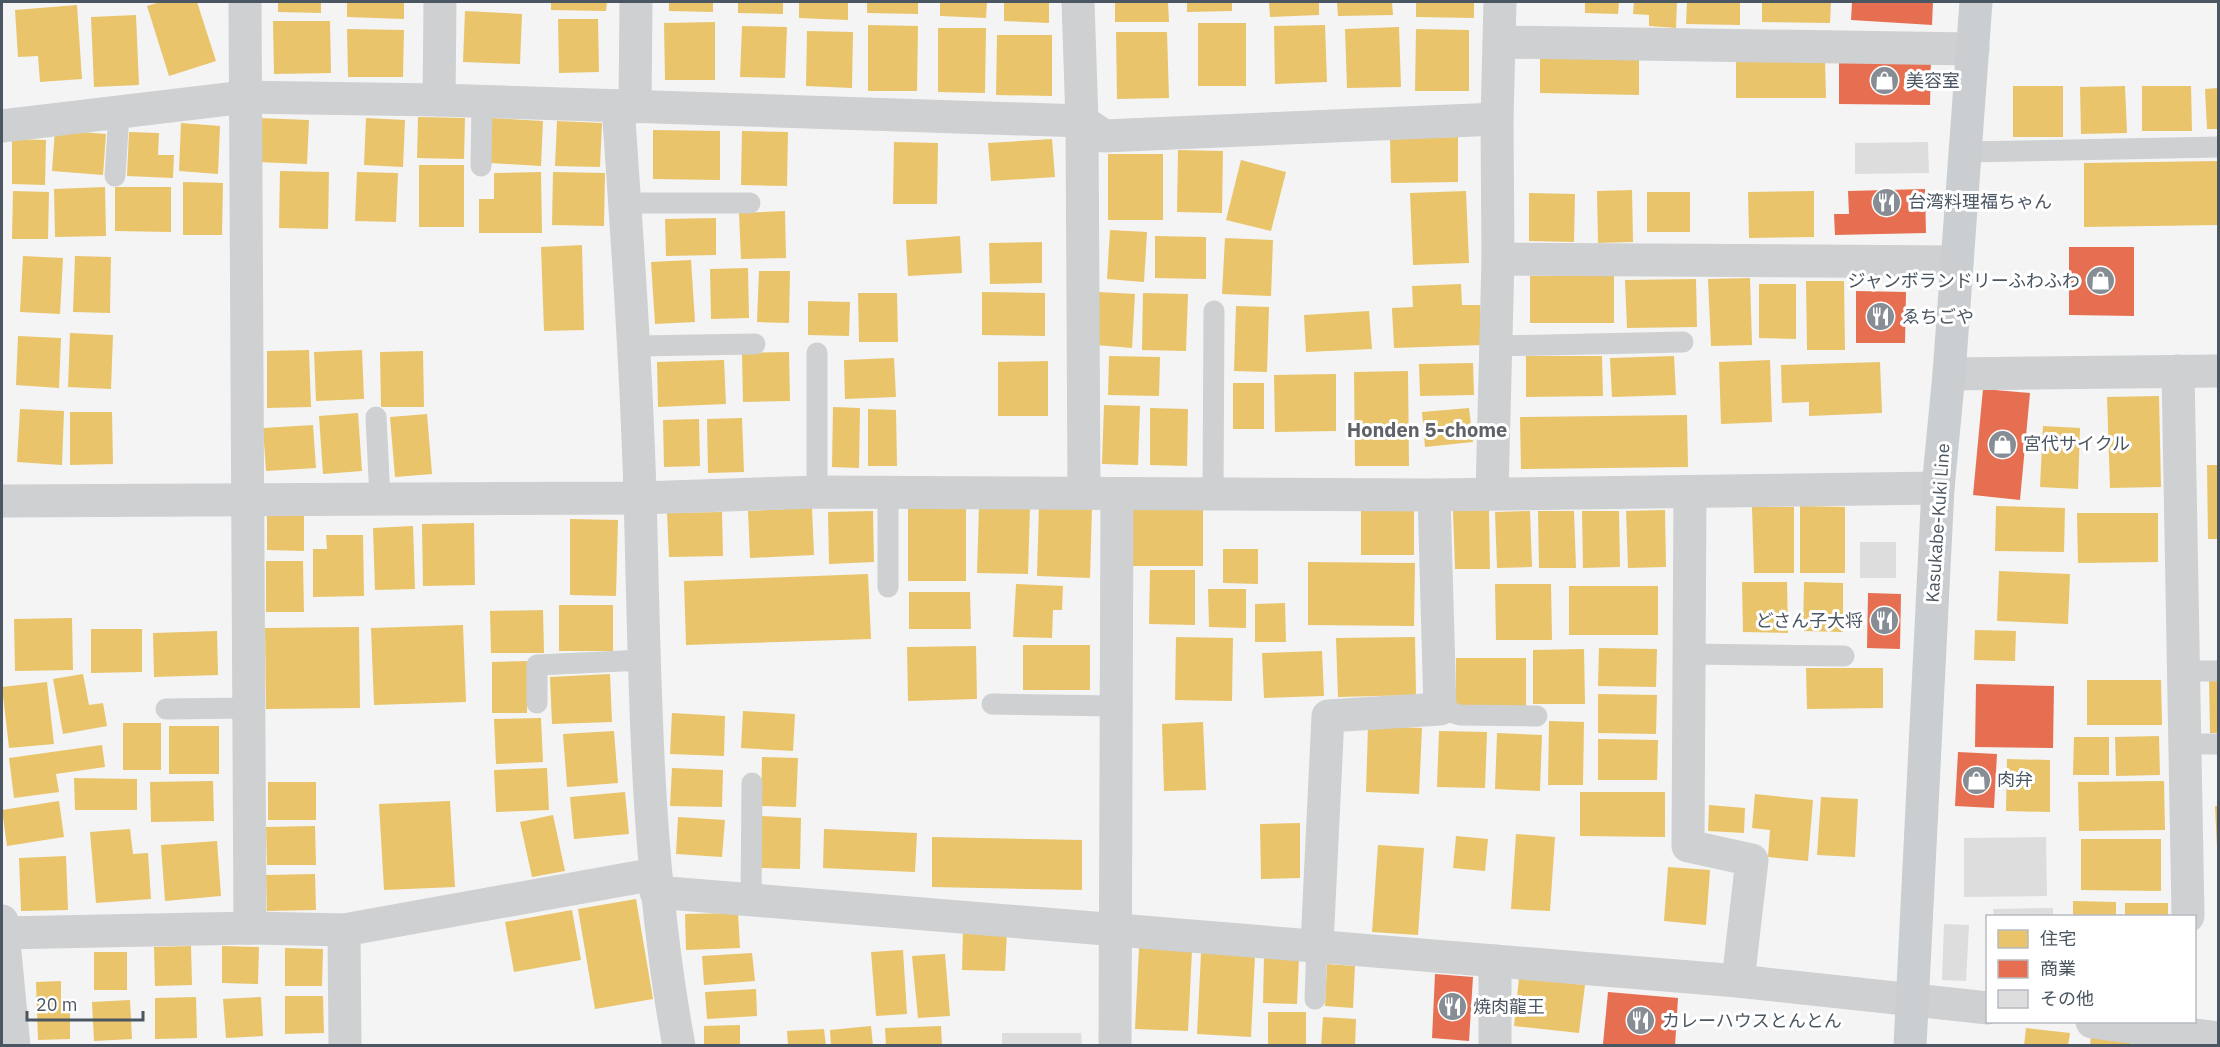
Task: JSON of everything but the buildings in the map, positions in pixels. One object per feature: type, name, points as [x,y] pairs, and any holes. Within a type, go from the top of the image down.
[{"type":"main road","name":"Kasukabe-Kuki Line","points":[[1910,1046],[1938,488],[1949,374],[1976,2]]},
{"type":"street","points":[[245,2],[250,928]]},
{"type":"street","points":[[439,100],[440,2]]},
{"type":"street","points":[[636,2],[627,106],[625,203],[636,346],[644,660],[656,883],[679,1046]]},
{"type":"street","points":[[1078,2],[1082,121],[1084,493]]},
{"type":"street","points":[[1492,493],[1498,259],[1497,119],[1500,2]]},
{"type":"street","points":[[1499,42],[1973,49]]},
{"type":"street","points":[[2,126],[245,98],[439,100],[1082,121],[1104,136],[1497,119]]},
{"type":"street","points":[[1498,259],[1957,262]]},
{"type":"street","points":[[2178,371],[2183,744],[2188,915]]},
{"type":"street","points":[[1949,374],[2218,371]]},
{"type":"street","points":[[2,501],[640,498],[818,492],[1434,495],[1938,488]]},
{"type":"street","points":[[1690,493],[1688,846],[1752,860],[1738,981]]},
{"type":"street","points":[[1115,1046],[1117,494]]},
{"type":"street","points":[[1317,945],[1328,716],[1440,710],[1434,495]]},
{"type":"street","points":[[14,1046],[2,927],[344,930],[656,883],[751,898],[1738,981],[1986,1008]]},
{"type":"street","points":[[344,930],[345,1046]]},
{"type":"street","points":[[1495,961],[1495,1046]]},
{"type":"street","points":[[2100,1023],[2198,1035]]},
{"type":"lane","points":[[481,166],[482,102]]},
{"type":"lane","points":[[114,176],[119,113]]},
{"type":"lane","points":[[1965,152],[2218,147]]},
{"type":"lane","points":[[625,203],[750,203]]},
{"type":"lane","points":[[1213,495],[1214,311]]},
{"type":"lane","points":[[1496,346],[1683,342]]},
{"type":"lane","points":[[636,346],[754,344]]},
{"type":"lane","points":[[817,353],[818,492]]},
{"type":"lane","points":[[376,417],[380,499]]},
{"type":"lane","points":[[888,492],[888,587]]},
{"type":"lane","points":[[1689,654],[1844,656]]},
{"type":"lane","points":[[537,703],[537,665],[644,660]]},
{"type":"lane","points":[[2182,671],[2218,670]]},
{"type":"lane","points":[[992,704],[1115,706]]},
{"type":"lane","points":[[166,709],[249,708]]},
{"type":"lane","points":[[1440,710],[1460,715],[1537,716]]},
{"type":"lane","points":[[2183,744],[2218,744]]},
{"type":"lane","points":[[751,898],[752,783]]},
{"type":"lane","points":[[1316,999],[1317,945]]},
{"type":"place","name":"美容室","points":[[1885,81]]},
{"type":"place","name":"台湾料理福ちゃん","points":[[1887,202]]},
{"type":"place","name":"ジャンボランドリーふわふわ","points":[[2101,281]]},
{"type":"place","name":"ゑちごや","points":[[1881,317]]},
{"type":"place","name":"宮代サイクル","points":[[2002,444]]},
{"type":"place","name":"どさん子大将","points":[[1884,621]]},
{"type":"place","name":"肉弁","points":[[1976,780]]},
{"type":"place","name":"焼肉龍王","points":[[1452,1007]]},
{"type":"place","name":"カレーハウスとんとん","points":[[1641,1021]]},
{"type":"district","name":"Honden 5-chome","points":[[1427,430]]}]
